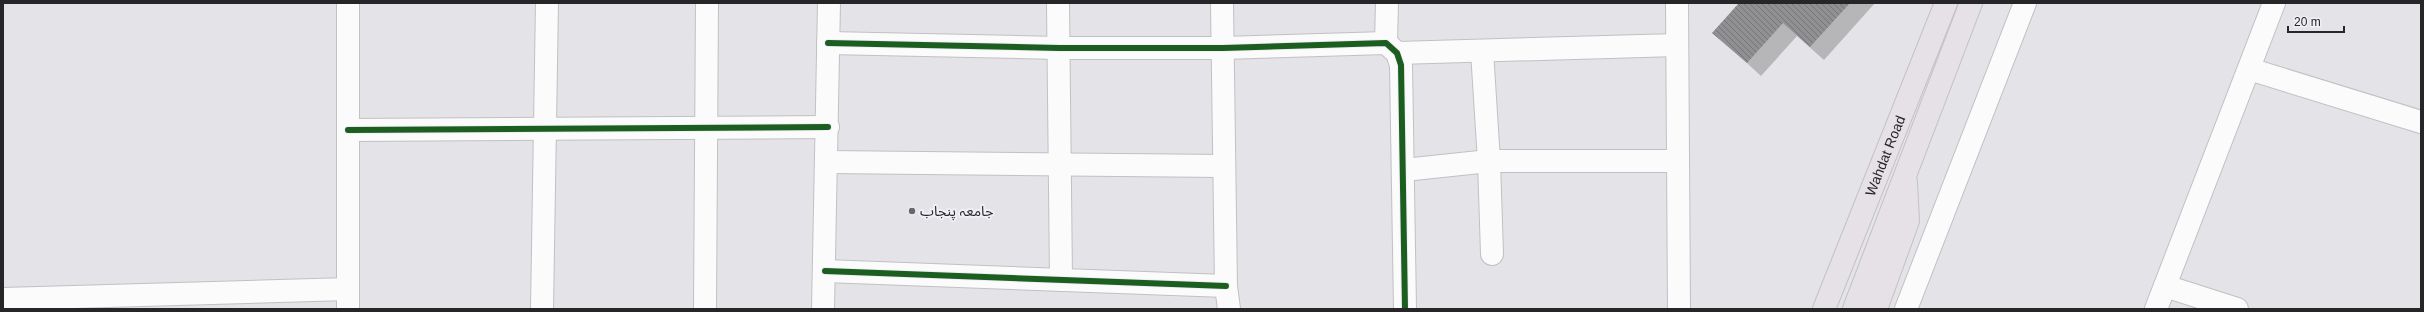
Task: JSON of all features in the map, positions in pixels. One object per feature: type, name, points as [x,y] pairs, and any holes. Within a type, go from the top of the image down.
[{"type":"main road","name":"Wahdat Road","points":[[1824,309],[1946,3]]},
{"type":"main road","name":"Wahdat Road","points":[[1854,309],[1970,3]]},
{"type":"main road","points":[[1876,309],[1908,221],[1905,173]]},
{"type":"street","points":[[3,299],[348,299],[348,3]]},
{"type":"street","points":[[542,309],[547,3]]},
{"type":"street","points":[[705,309],[707,3]]},
{"type":"street","points":[[823,309],[828,127],[829,3]]},
{"type":"street","points":[[1058,3],[1061,280]]},
{"type":"street","points":[[1222,3],[1226,286],[1228,309]]},
{"type":"street","points":[[1387,3],[1392,48],[1401,65],[1406,309]]},
{"type":"street","points":[[1677,3],[1679,309]]},
{"type":"street","points":[[1906,309],[2025,3]]},
{"type":"street","points":[[2156,309],[2274,3]]},
{"type":"street","points":[[828,43],[1059,48],[1392,48],[1482,50],[1677,45]]},
{"type":"street","points":[[1482,50],[1490,161],[1492,254]]},
{"type":"street","points":[[2248,69],[2421,122]]},
{"type":"street","points":[[348,130],[828,127]]},
{"type":"street","points":[[1404,170],[1490,161],[1678,161]]},
{"type":"street","points":[[827,162],[1060,163],[1224,166]]},
{"type":"street","points":[[825,272],[1226,286]]},
{"type":"street","points":[[2165,286],[2237,309]]},
{"type":"building","points":[[1739,3],[1850,3],[1810,47],[1783,23],[1747,63],[1712,33]]},
{"type":"cycle path","points":[[828,43],[1059,48],[1223,48],[1386,43],[1397,53],[1401,65],[1405,309]]},
{"type":"cycle path","points":[[348,130],[828,127]]},
{"type":"cycle path","points":[[825,271],[1226,286]]},
{"type":"place","name":"جامعہ پنجاب","points":[[912,211]]}]
